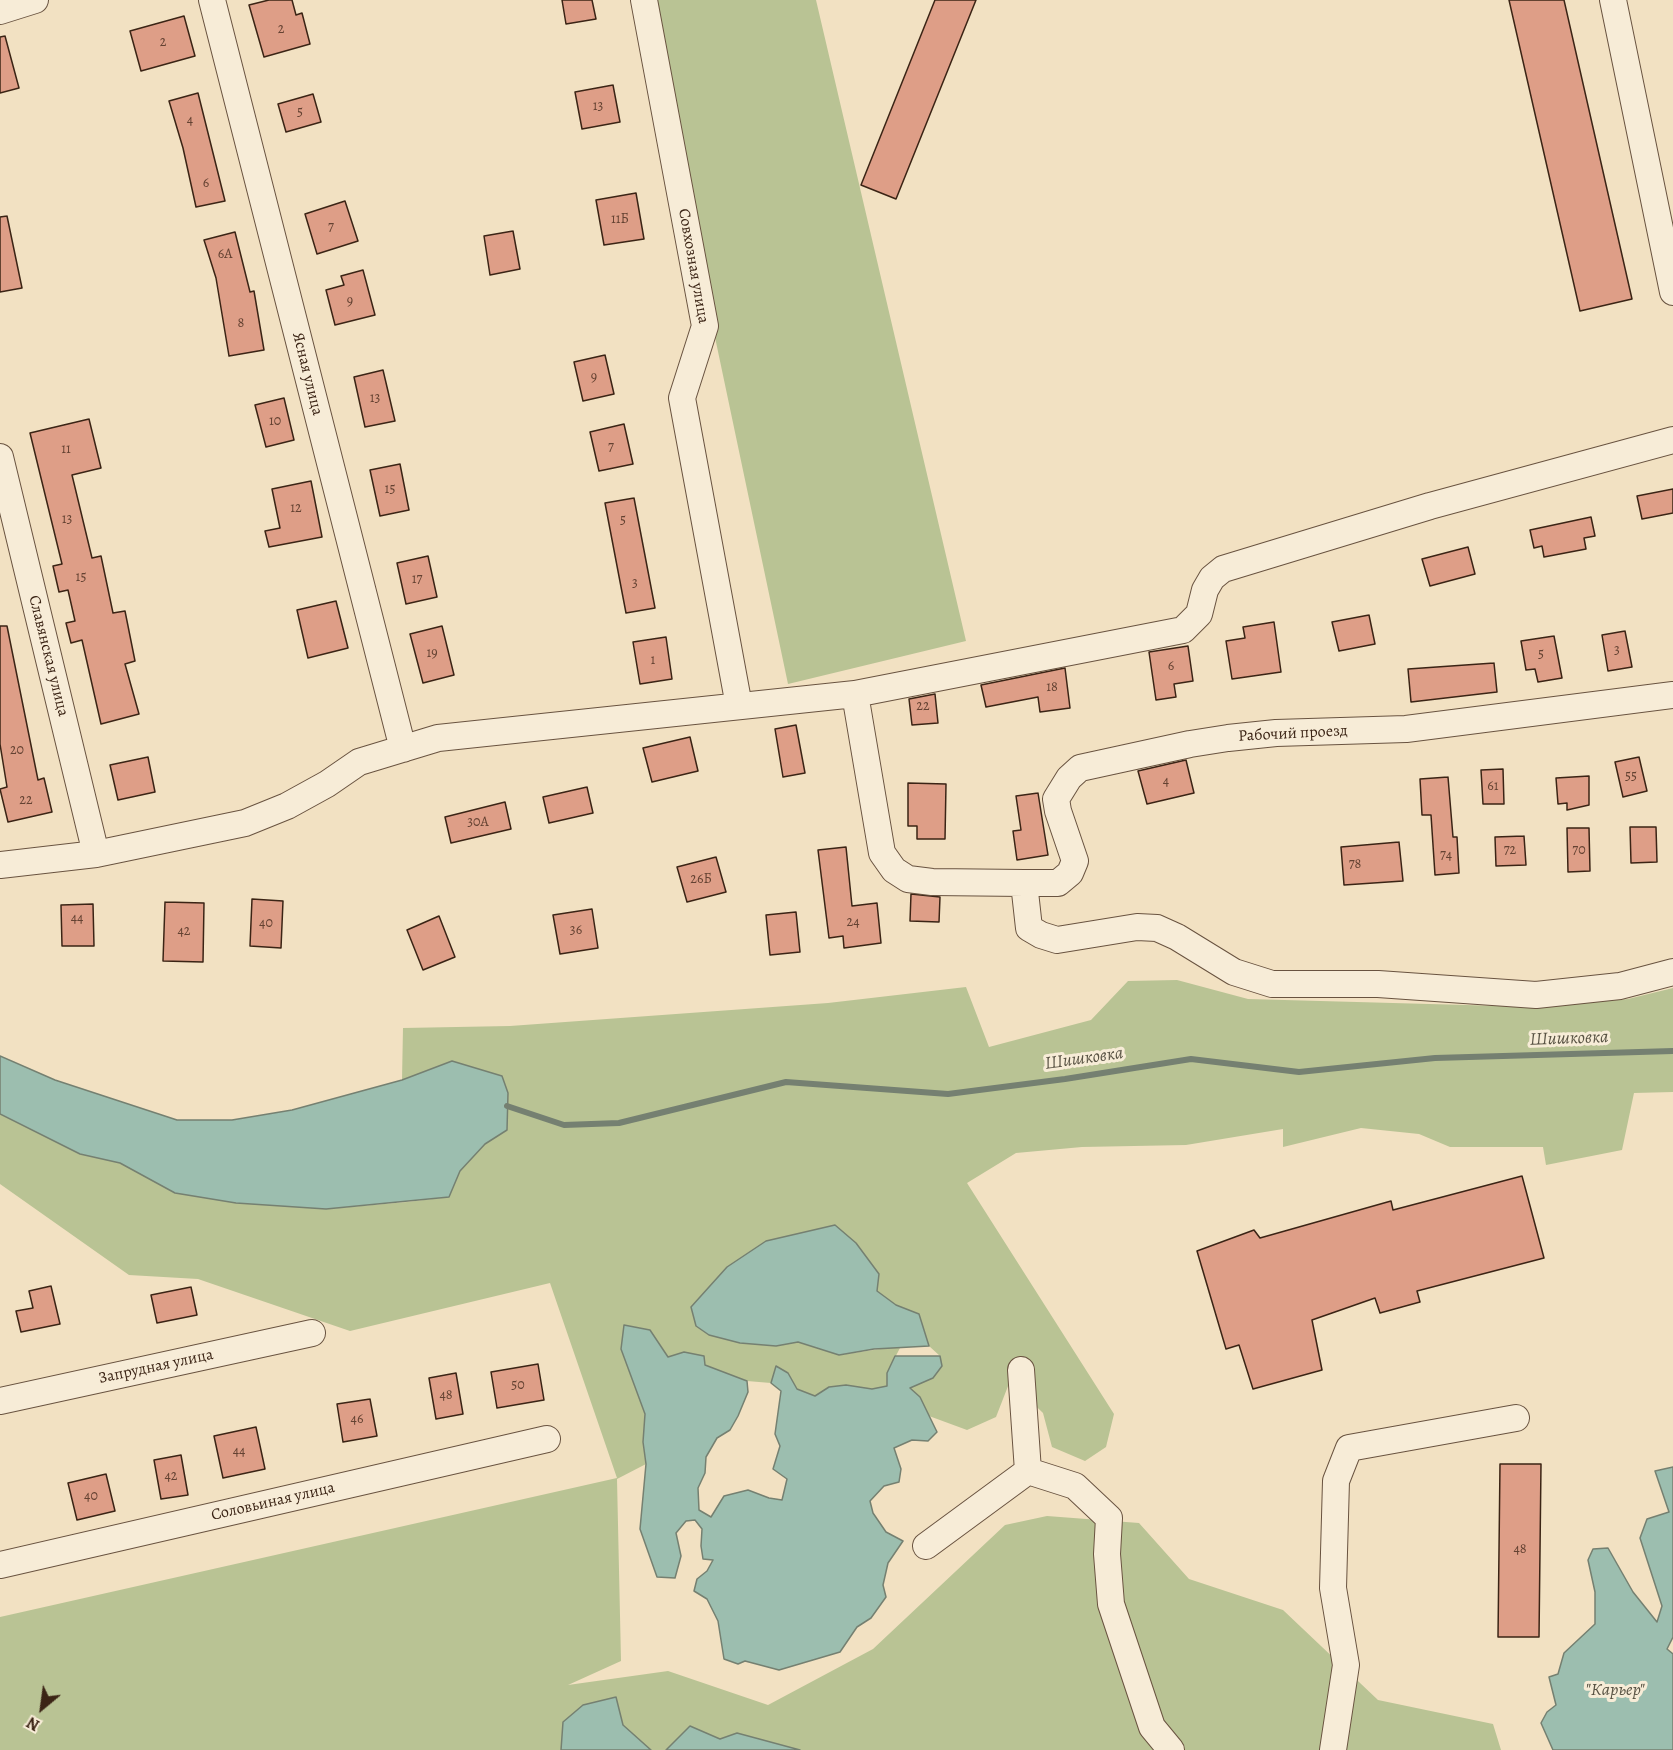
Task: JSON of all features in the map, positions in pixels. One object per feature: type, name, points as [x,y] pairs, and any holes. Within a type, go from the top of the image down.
[{"type":"street","points":[[0,11],[35,0]]},
{"type":"street","name":"Ясная улица","points":[[212,0],[403,749]]},
{"type":"street","name":"Совхозная улица","points":[[644,0],[705,326],[682,398],[739,706]]},
{"type":"street","points":[[1612,0],[1673,292]]},
{"type":"street","points":[[0,865],[96,854],[245,823],[287,806],[327,784],[359,762],[438,738],[855,694],[1183,630],[1199,614],[1205,590],[1212,578],[1223,570],[1430,506],[1673,440]]},
{"type":"street","name":"Славянская улица","points":[[0,457],[96,854]]},
{"type":"street","points":[[855,694],[882,853],[894,870],[908,879],[932,882],[1024,883],[1029,928],[1041,935],[1057,940],[1137,927],[1157,928],[1177,937],[1234,972],[1272,984],[1378,984],[1536,994],[1620,986],[1673,972]]},
{"type":"street","name":"Рабочий проезд","points":[[1024,883],[1058,883],[1070,873],[1075,861],[1056,799],[1069,778],[1080,768],[1227,738],[1406,729],[1673,695]]},
{"type":"street","name":"Запрудная улица","points":[[0,1401],[312,1332]]},
{"type":"street","points":[[1021,1370],[1028,1471]]},
{"type":"street","points":[[1333,1750],[1346,1665],[1333,1588],[1336,1481],[1349,1448],[1516,1418]]},
{"type":"street","name":"Соловьиная улица","points":[[0,1565],[546,1439]]},
{"type":"street","points":[[926,1546],[1028,1471]]},
{"type":"street","points":[[1028,1471],[1075,1486],[1109,1518],[1107,1554],[1111,1604],[1152,1727],[1171,1750]]},
{"type":"green space","points":[[644,0],[816,0],[966,641],[788,684]]},
{"type":"green space","points":[[1177,980],[1248,999],[1538,1007],[1628,999],[1673,988],[1673,1092],[1634,1093],[1622,1150],[1546,1165],[1543,1147],[1450,1147],[1419,1134],[1361,1128],[1283,1147],[1283,1129],[1186,1145],[1082,1147],[1016,1153],[967,1183],[1114,1414],[1106,1447],[1085,1461],[1052,1447],[1043,1413],[1010,1381],[996,1417],[967,1430],[929,1416],[920,1397],[910,1388],[933,1378],[942,1366],[940,1356],[929,1346],[919,1314],[896,1305],[877,1291],[835,1225],[805,1234],[709,1335],[740,1343],[776,1346],[798,1342],[839,1355],[901,1346],[887,1373],[887,1386],[872,1389],[846,1385],[829,1387],[815,1396],[797,1389],[788,1373],[776,1367],[771,1383],[747,1381],[705,1365],[684,1352],[668,1358],[650,1330],[625,1325],[621,1349],[645,1414],[643,1442],[646,1464],[617,1479],[621,1661],[568,1685],[668,1671],[768,1705],[873,1649],[1005,1525],[1047,1516],[1139,1523],[1189,1579],[1283,1610],[1378,1700],[1493,1724],[1501,1750],[0,1750],[0,1617],[617,1478],[550,1283],[350,1331],[198,1279],[129,1275],[0,1184],[0,1114],[80,1154],[120,1163],[176,1193],[326,1209],[407,1202],[449,1197],[460,1171],[485,1144],[507,1130],[452,1061],[402,1080],[403,1028],[510,1026],[828,1003],[966,987],[989,1047],[1091,1020],[1128,981]]},
{"type":"water","points":[[0,1056],[55,1080],[177,1120],[232,1120],[292,1110],[402,1080],[452,1061],[502,1076],[508,1093],[507,1130],[485,1144],[460,1171],[449,1197],[326,1209],[236,1203],[175,1193],[120,1163],[80,1154],[0,1114]]},
{"type":"water","points":[[835,1225],[856,1243],[879,1274],[877,1291],[896,1305],[919,1314],[929,1346],[874,1349],[839,1355],[798,1342],[776,1346],[740,1343],[709,1335],[696,1326],[691,1307],[727,1267],[766,1241]]},
{"type":"water","points":[[624,1325],[650,1330],[668,1357],[684,1352],[704,1356],[705,1365],[747,1381],[748,1392],[738,1416],[730,1430],[717,1438],[706,1457],[705,1473],[698,1488],[699,1510],[711,1517],[724,1496],[748,1490],[782,1500],[787,1479],[773,1469],[780,1446],[775,1434],[781,1391],[771,1383],[776,1366],[788,1373],[797,1389],[815,1396],[829,1387],[846,1385],[872,1389],[887,1386],[887,1373],[895,1356],[940,1356],[942,1366],[933,1378],[910,1388],[920,1397],[937,1432],[928,1441],[912,1440],[894,1448],[901,1469],[899,1482],[884,1486],[870,1501],[873,1513],[886,1532],[903,1541],[888,1563],[883,1585],[886,1597],[871,1618],[857,1627],[840,1652],[779,1670],[745,1661],[738,1664],[724,1659],[718,1621],[707,1599],[694,1591],[697,1579],[707,1571],[713,1560],[703,1559],[702,1529],[695,1520],[686,1521],[676,1533],[681,1556],[675,1578],[657,1577],[640,1529],[646,1464],[643,1442],[645,1414],[621,1349]]},
{"type":"water","name":"\"Карьер\"","points":[[1673,1467],[1673,1637],[1667,1649],[1673,1654],[1673,1750],[1553,1750],[1541,1723],[1547,1712],[1556,1705],[1549,1677],[1558,1674],[1564,1653],[1595,1624],[1595,1592],[1588,1560],[1593,1549],[1608,1548],[1633,1592],[1657,1622],[1662,1606],[1640,1538],[1647,1519],[1669,1512],[1655,1471]]},
{"type":"water","points":[[616,1697],[623,1725],[651,1750],[561,1750],[563,1722],[583,1705]]},
{"type":"water","points":[[690,1726],[720,1739],[737,1733],[800,1750],[666,1750]]},
{"type":"building","points":[[269,0],[292,0],[296,15],[302,13],[310,44],[264,57],[249,5]]},
{"type":"building","points":[[562,0],[592,0],[596,19],[566,24]]},
{"type":"building","points":[[935,0],[976,0],[896,199],[861,185]]},
{"type":"building","points":[[1509,0],[1564,0],[1632,299],[1580,311]]},
{"type":"building","points":[[184,16],[195,56],[141,71],[130,31]]},
{"type":"building","points":[[5,36],[19,88],[0,93],[0,37]]},
{"type":"building","points":[[613,85],[620,122],[582,129],[575,92]]},
{"type":"building","points":[[198,93],[225,201],[196,207],[183,148],[169,101]]},
{"type":"building","points":[[313,94],[321,122],[286,132],[278,104]]},
{"type":"building","points":[[636,193],[644,239],[604,245],[596,200]]},
{"type":"building","points":[[345,201],[358,241],[317,254],[305,214]]},
{"type":"building","points":[[7,216],[22,288],[0,292],[0,217]]},
{"type":"building","points":[[513,231],[520,269],[490,275],[484,236]]},
{"type":"building","points":[[235,232],[250,292],[254,291],[264,350],[229,356],[216,278],[204,240]]},
{"type":"building","points":[[363,270],[375,315],[335,325],[326,290],[344,285],[341,276]]},
{"type":"building","points":[[605,355],[614,394],[583,401],[574,362]]},
{"type":"building","points":[[383,370],[395,421],[365,427],[354,377]]},
{"type":"building","points":[[284,398],[294,440],[266,447],[255,405]]},
{"type":"building","points":[[89,419],[101,468],[72,475],[92,558],[101,556],[113,613],[125,611],[135,661],[125,664],[139,714],[101,724],[82,640],[71,643],[66,623],[75,621],[68,590],[59,592],[53,566],[62,564],[30,433]]},
{"type":"building","points":[[624,424],[633,464],[599,471],[590,432]]},
{"type":"building","points":[[400,464],[409,510],[380,516],[370,470]]},
{"type":"building","points":[[311,481],[322,537],[269,547],[265,531],[280,528],[272,489]]},
{"type":"building","points":[[1673,489],[1673,513],[1642,519],[1637,496]]},
{"type":"building","points":[[634,498],[655,608],[626,613],[605,503]]},
{"type":"building","points":[[1591,517],[1595,536],[1584,538],[1586,549],[1544,557],[1542,546],[1534,548],[1530,530]]},
{"type":"building","points":[[1468,547],[1475,574],[1430,586],[1422,559]]},
{"type":"building","points":[[428,556],[437,597],[406,604],[397,563]]},
{"type":"building","points":[[336,601],[348,648],[308,658],[297,610]]},
{"type":"building","points":[[1369,615],[1375,644],[1339,651],[1332,622]]},
{"type":"building","points":[[1274,622],[1281,672],[1232,679],[1226,641],[1245,638],[1243,627]]},
{"type":"building","points":[[0,626],[7,626],[38,780],[44,778],[52,812],[8,822],[0,789],[7,787],[0,744]]},
{"type":"building","points":[[442,626],[454,675],[423,683],[410,634]]},
{"type":"building","points":[[1625,631],[1632,667],[1608,671],[1602,635]]},
{"type":"building","points":[[1554,636],[1562,678],[1538,682],[1535,669],[1526,670],[1521,641]]},
{"type":"building","points":[[666,637],[672,679],[640,684],[633,642]]},
{"type":"building","points":[[1188,646],[1193,681],[1174,684],[1176,697],[1156,700],[1149,652]]},
{"type":"building","points":[[1494,663],[1497,692],[1411,702],[1408,669]]},
{"type":"building","points":[[1065,668],[1070,708],[1040,712],[1038,697],[986,707],[981,685]]},
{"type":"building","points":[[935,694],[938,723],[912,725],[909,699]]},
{"type":"building","points":[[796,725],[805,773],[783,777],[775,729]]},
{"type":"building","points":[[690,737],[698,771],[652,782],[643,748]]},
{"type":"building","points":[[148,757],[155,792],[118,800],[110,765]]},
{"type":"building","points":[[1639,757],[1647,791],[1623,797],[1615,762]]},
{"type":"building","points":[[1186,760],[1194,793],[1147,804],[1138,771]]},
{"type":"building","points":[[1503,769],[1504,804],[1483,804],[1481,770]]},
{"type":"building","points":[[1589,776],[1589,805],[1567,810],[1567,803],[1558,804],[1556,778]]},
{"type":"building","points":[[1448,777],[1453,837],[1457,837],[1459,873],[1435,875],[1431,815],[1422,815],[1420,779]]},
{"type":"building","points":[[908,783],[946,784],[945,839],[917,839],[917,826],[908,826]]},
{"type":"building","points":[[587,787],[593,813],[549,823],[543,797]]},
{"type":"building","points":[[1038,793],[1048,855],[1017,860],[1013,831],[1021,830],[1016,796]]},
{"type":"building","points":[[505,802],[511,829],[451,843],[445,817]]},
{"type":"building","points":[[1630,827],[1656,827],[1657,862],[1631,863]]},
{"type":"building","points":[[1567,828],[1589,828],[1590,871],[1568,872]]},
{"type":"building","points":[[1524,836],[1526,865],[1496,866],[1495,837]]},
{"type":"building","points":[[1399,842],[1403,881],[1344,885],[1341,847]]},
{"type":"building","points":[[846,847],[852,906],[877,903],[881,943],[844,948],[843,936],[829,938],[818,850]]},
{"type":"building","points":[[716,857],[726,892],[687,902],[677,867]]},
{"type":"building","points":[[911,894],[940,897],[939,922],[910,921]]},
{"type":"building","points":[[252,899],[283,901],[281,948],[250,946]]},
{"type":"building","points":[[165,902],[204,903],[203,962],[163,961]]},
{"type":"building","points":[[93,904],[94,946],[62,946],[61,905]]},
{"type":"building","points":[[592,909],[598,948],[560,954],[553,915]]},
{"type":"building","points":[[796,912],[800,952],[770,955],[766,915]]},
{"type":"building","points":[[439,916],[455,957],[423,970],[407,930]]},
{"type":"building","points":[[1522,1176],[1544,1258],[1417,1291],[1420,1302],[1380,1313],[1375,1298],[1312,1320],[1322,1370],[1253,1389],[1239,1345],[1226,1349],[1197,1251],[1254,1230],[1260,1238],[1391,1201],[1393,1210]]},
{"type":"building","points":[[51,1286],[60,1324],[21,1332],[16,1311],[33,1308],[29,1291]]},
{"type":"building","points":[[191,1287],[197,1315],[157,1323],[151,1295]]},
{"type":"building","points":[[538,1364],[544,1400],[497,1408],[491,1372]]},
{"type":"building","points":[[456,1373],[463,1414],[436,1419],[429,1378]]},
{"type":"building","points":[[370,1399],[377,1436],[343,1442],[337,1404]]},
{"type":"building","points":[[256,1427],[265,1469],[223,1478],[214,1436]]},
{"type":"building","points":[[181,1455],[188,1495],[161,1499],[154,1460]]},
{"type":"building","points":[[1500,1464],[1541,1464],[1539,1637],[1498,1637]]},
{"type":"building","points":[[106,1474],[115,1511],[77,1520],[68,1483]]},
{"type":"waterway","name":"Шишковка","points":[[507,1106],[564,1125],[619,1123],[786,1082],[948,1094],[1065,1079],[1191,1059],[1299,1072],[1435,1058],[1673,1051]]}]
